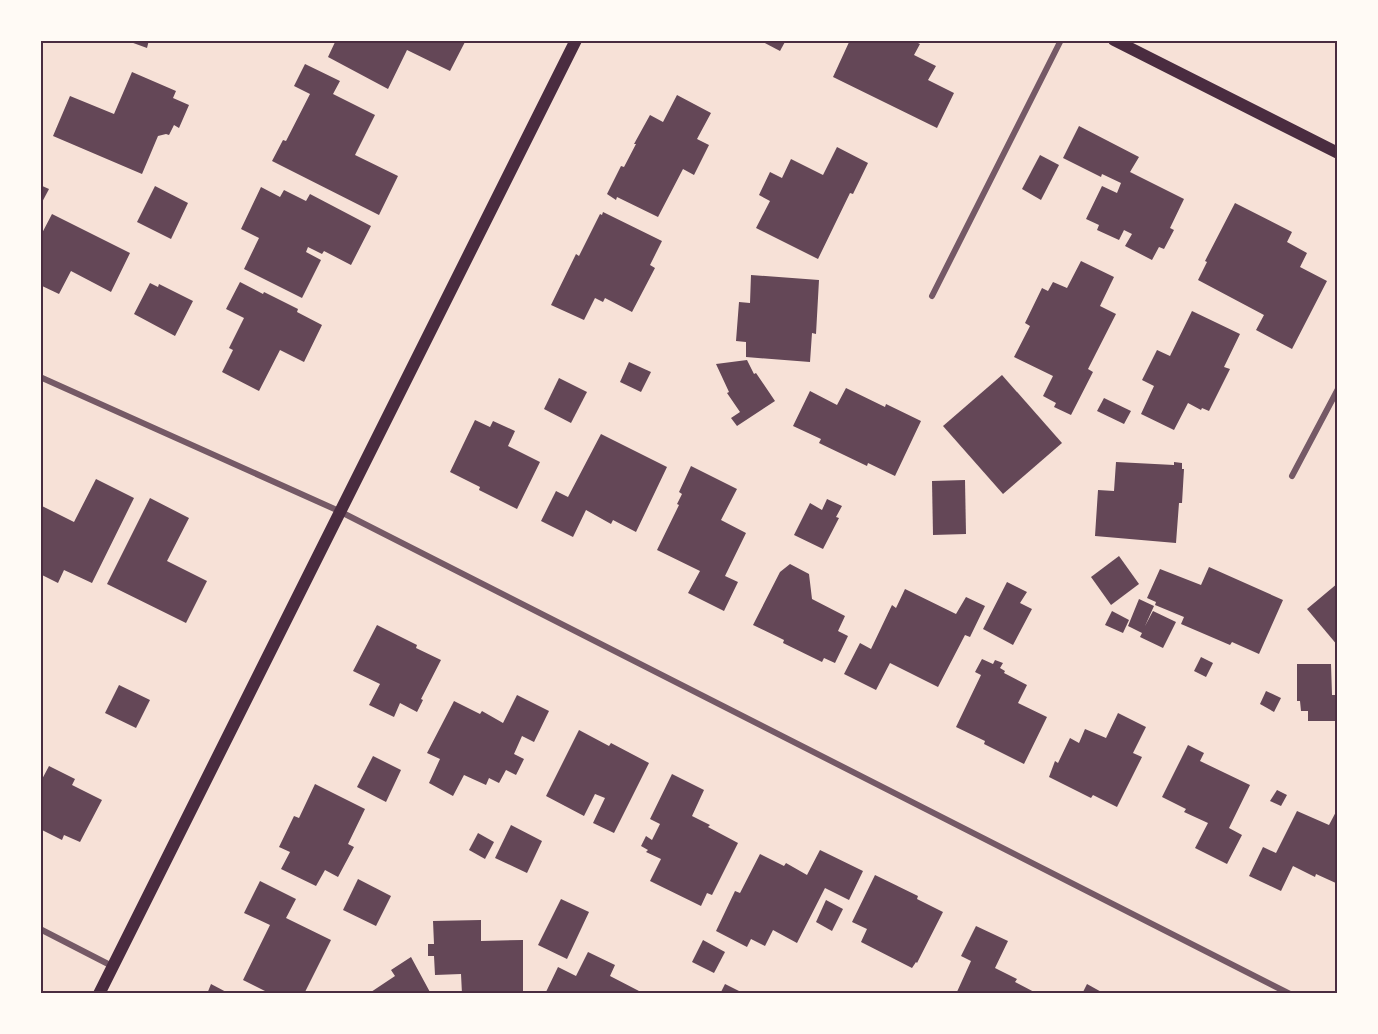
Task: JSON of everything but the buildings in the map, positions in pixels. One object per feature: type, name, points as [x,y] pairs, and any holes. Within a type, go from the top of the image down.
[{"type":"main road","points":[[99,993],[576,40]]},
{"type":"main road","points":[[1114,40],[1338,153]]},
{"type":"street","points":[[932,296],[1061,40]]},
{"type":"street","points":[[40,377],[339,511],[1290,993]]},
{"type":"street","points":[[1292,476],[1338,389]]},
{"type":"street","points":[[40,929],[112,966]]}]
